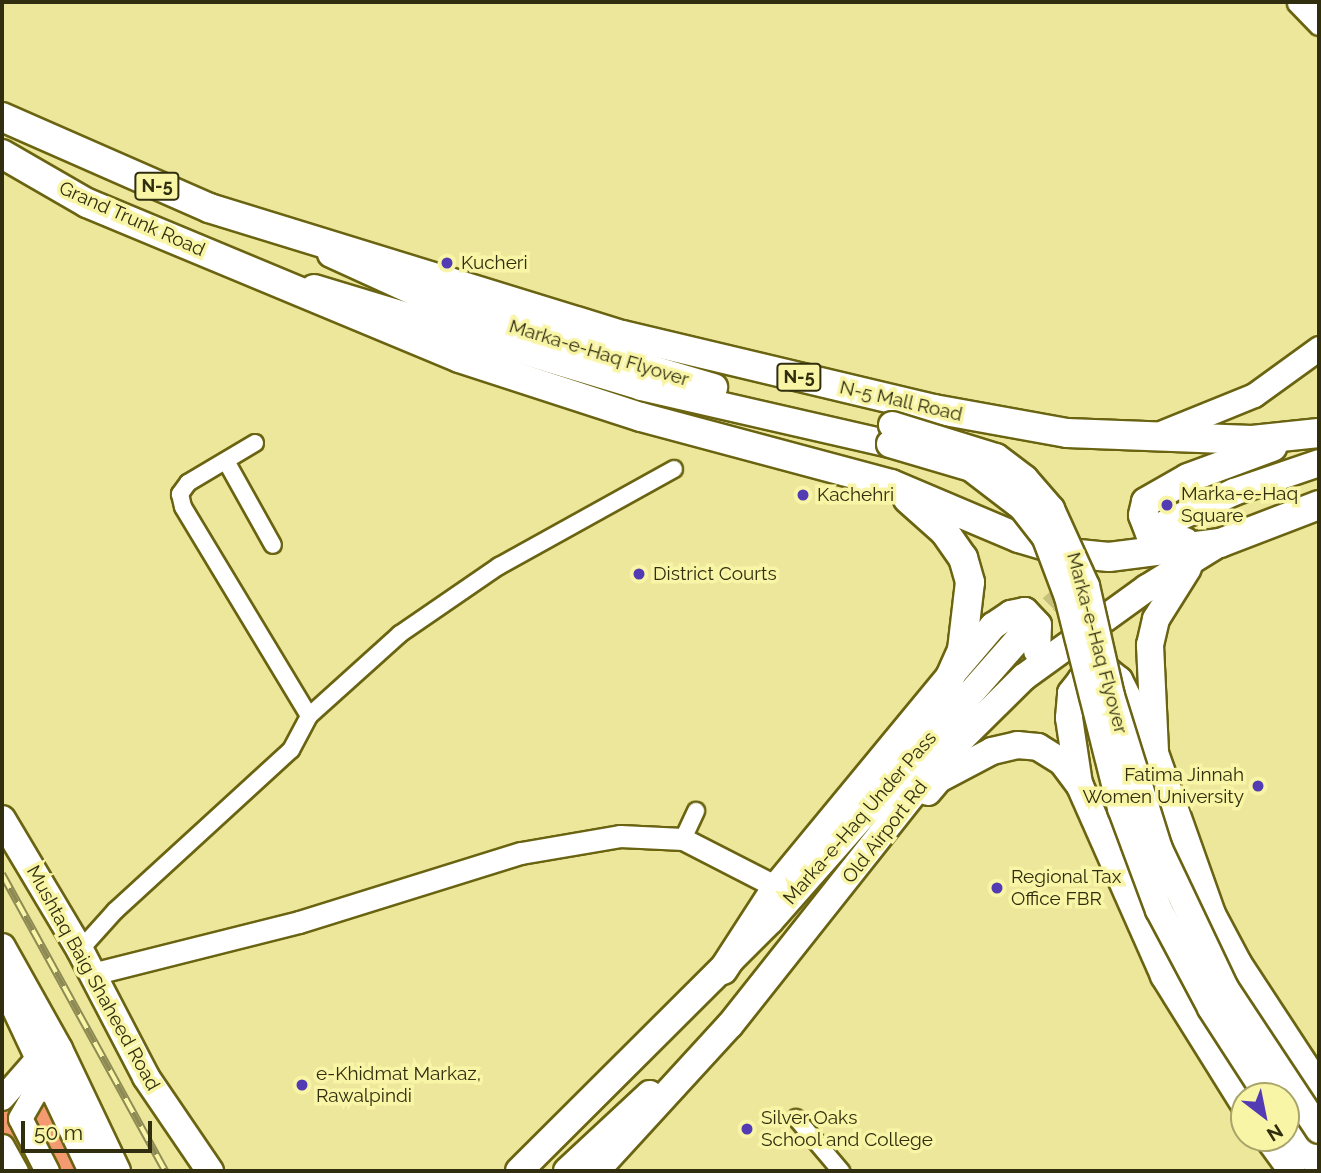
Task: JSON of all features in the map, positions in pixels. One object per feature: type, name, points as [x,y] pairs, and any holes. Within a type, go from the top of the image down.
[{"type":"highway","name":"Grand Trunk Road","points":[[2,117],[209,208],[292,234]]},
{"type":"highway","name":"Grand Trunk Road","points":[[2,154],[87,203],[265,275],[359,321],[459,358],[641,417],[891,484],[1018,538],[1069,552],[1108,557],[1220,543]]},
{"type":"highway","name":"N-5 Mall Road","points":[[292,234],[425,271],[623,335],[999,422],[1067,433],[1140,438],[1307,436]]},
{"type":"highway","points":[[1307,436],[1188,478],[1146,502],[1145,527],[1158,541],[1220,543],[1319,505]]},
{"type":"highway","points":[[723,970],[776,887],[950,677],[962,650],[969,619],[970,582],[963,558],[945,532],[891,484]]},
{"type":"main road","points":[[1298,2],[1319,23]]},
{"type":"main road","name":"Marka-e-Haq Flyover","points":[[292,234],[419,294],[530,333],[720,389],[891,434],[971,468],[1022,507],[1045,536],[1068,597],[1121,808],[1159,910],[1211,1008],[1259,1082]]},
{"type":"main road","name":"Marka-e-Haq Flyover","points":[[265,275],[383,306],[641,387],[891,434],[996,457],[1025,479],[1051,509],[1086,586],[1131,768],[1168,871],[1225,988],[1319,1130]]},
{"type":"main road","points":[[1140,438],[1226,410],[1319,348]]},
{"type":"main road","points":[[1158,527],[1234,492],[1319,463]]},
{"type":"main road","points":[[1155,753],[1149,670],[1156,619],[1187,569],[1220,543]]},
{"type":"main road","name":"Old Airport Rd","points":[[596,1171],[730,1025],[858,869],[941,759],[1024,677],[1147,588],[1220,543]]},
{"type":"main road","points":[[950,677],[993,626],[1025,611],[1038,625],[1041,637],[1024,677]]},
{"type":"main road","name":"Marka-e-Haq Under Pass","points":[[723,970],[1023,634]]},
{"type":"main road","points":[[1080,786],[1069,718],[1071,692],[1080,680],[1095,671],[1109,672],[1119,680],[1155,753],[1172,811],[1212,914],[1238,963],[1319,1087]]},
{"type":"main road","points":[[858,869],[939,779],[992,751],[1017,745],[1038,747],[1062,762],[1080,786],[1164,976],[1230,1082]]},
{"type":"main road","name":"Mushtaq Baig Shaheed Road","points":[[2,819],[80,950],[146,1077],[210,1171]]},
{"type":"main road","points":[[2,947],[48,1053],[55,1089],[92,1171]]},
{"type":"main road","points":[[519,1171],[723,970]]},
{"type":"main road","points":[[2,980],[117,1171]]},
{"type":"main road","points":[[567,1171],[626,1115],[730,1025]]},
{"type":"main road","points":[[2,1098],[48,1053]]},
{"type":"main road","points":[[146,1077],[198,1171]]},
{"type":"main road","points":[[47,1171],[20,1118],[36,1090],[55,1089]]},
{"type":"main road","points":[[1300,1141],[1319,1166]]},
{"type":"main road","points":[[2,1146],[16,1171]]},
{"type":"main road","points":[[1278,1152],[1292,1171]]},
{"type":"street","points":[[255,443],[188,483],[180,494],[183,507],[309,716]]},
{"type":"street","points":[[226,461],[273,545]]},
{"type":"street","points":[[80,950],[125,902],[291,750],[309,716],[439,604],[541,541],[674,469]]},
{"type":"street","points":[[683,839],[696,811]]},
{"type":"street","points":[[92,974],[299,922],[521,853],[620,836],[683,839],[776,887]]},
{"type":"street","points":[[796,1118],[841,1171]]},
{"type":"shaded area","points":[[2,1074],[42,1101],[78,1171],[2,1171]]},
{"type":"tunnel","points":[[1023,634],[1083,579]]},
{"type":"railway","points":[[2,874],[165,1171]]},
{"type":"place","name":"Kucheri","points":[[447,263]]},
{"type":"place","name":"Kachehri","points":[[803,495]]},
{"type":"place","name":"Marka-e-Haq Square","points":[[1167,505]]},
{"type":"place","name":"District Courts","points":[[639,574]]},
{"type":"place","name":"Fatima Jinnah Women University","points":[[1258,786]]},
{"type":"place","name":"Regional Tax Office FBR","points":[[997,888]]},
{"type":"place","name":"e-Khidmat Markaz, Rawalpindi","points":[[302,1085]]},
{"type":"place","name":"Silver Oaks School and College","points":[[747,1129]]}]
